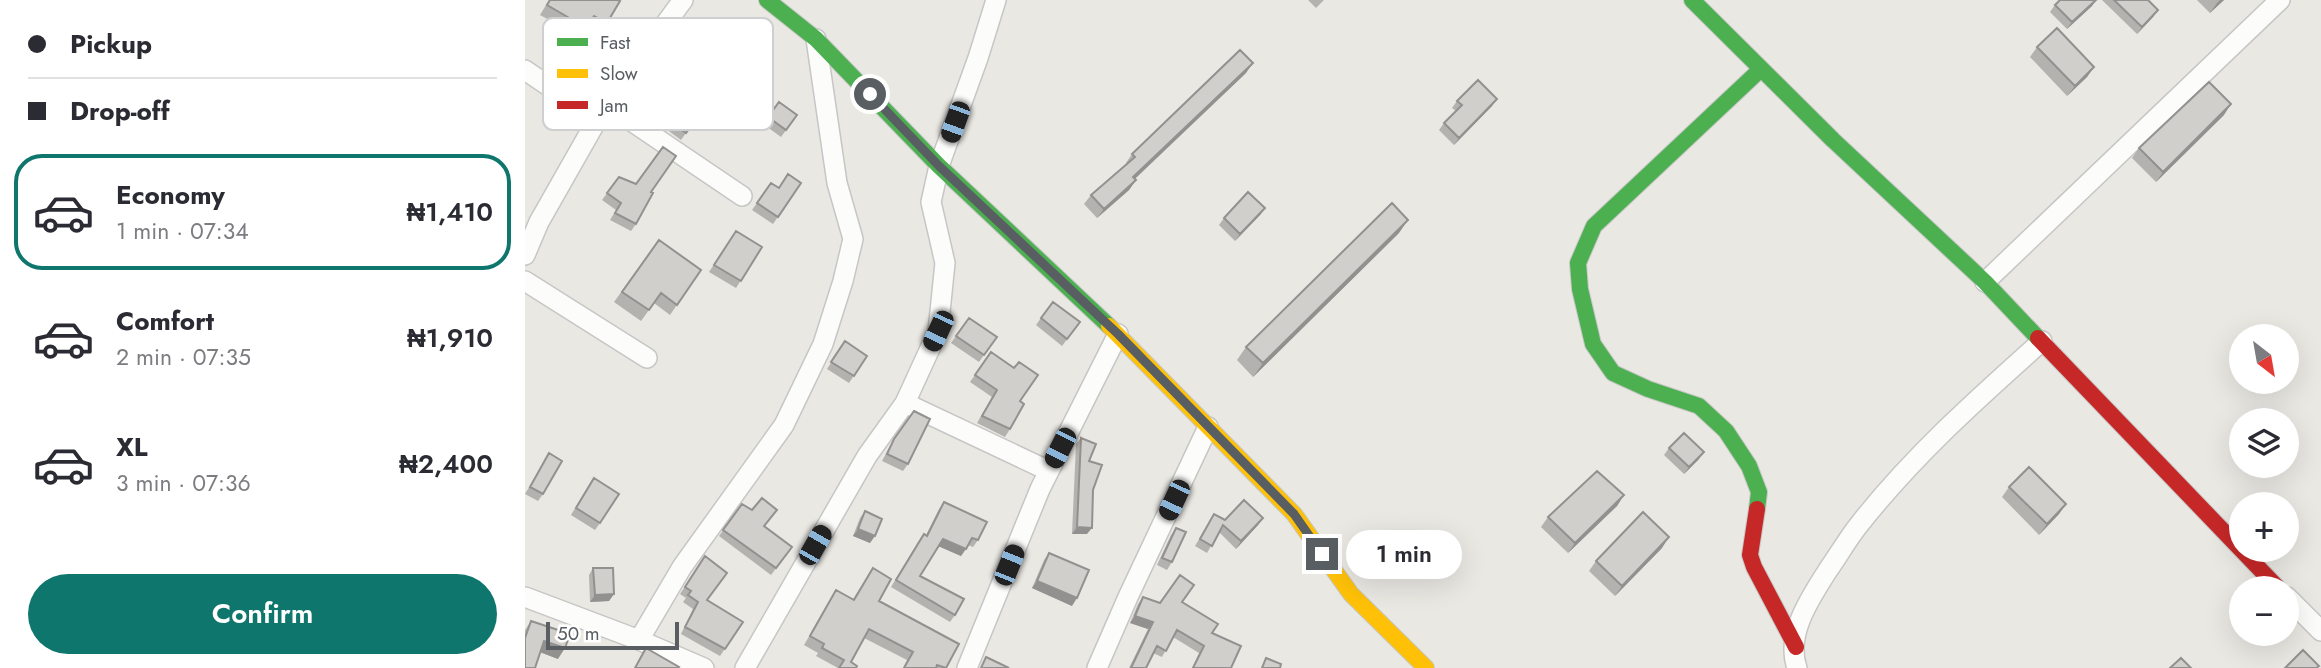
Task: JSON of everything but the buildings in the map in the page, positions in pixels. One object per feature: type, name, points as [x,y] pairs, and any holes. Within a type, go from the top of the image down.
[{"type":"street","points":[[670,18],[683,0]]},
{"type":"street","points":[[767,0],[816,38],[939,166],[1118,334],[1294,514],[1351,594],[1426,668]]},
{"type":"street","points":[[745,668],[867,456],[905,403],[938,331],[945,262],[931,202],[939,166],[996,0]]},
{"type":"street","points":[[1692,0],[1833,140],[1985,282],[2267,576]]},
{"type":"street","points":[[1985,282],[2280,0]]},
{"type":"street","points":[[639,640],[682,567],[784,425],[823,344],[843,281],[853,240],[837,183],[816,38]]},
{"type":"street","points":[[1761,69],[1594,226],[1578,263],[1580,289],[1593,344],[1613,373],[1648,390],[1699,406],[1726,431],[1749,466],[1759,492],[1750,555],[1796,647]]},
{"type":"street","points":[[525,70],[543,80]]},
{"type":"street","points":[[526,248],[591,130]]},
{"type":"street","points":[[634,130],[743,196]]},
{"type":"street","points":[[525,281],[647,358]]},
{"type":"street","points":[[967,668],[1049,471],[1118,334]]},
{"type":"street","points":[[1797,668],[1797,625],[1809,600],[1857,527],[1925,449],[2042,341]]},
{"type":"street","points":[[905,403],[1049,471]]},
{"type":"street","points":[[1097,668],[1208,427]]},
{"type":"street","points":[[525,597],[704,668]]},
{"type":"street","points":[[2299,609],[2321,631]]},
{"type":"traffic: fast","points":[[767,0],[816,39],[939,166],[1109,326]]},
{"type":"traffic: fast","points":[[1692,0],[1833,140],[1985,282],[2038,338]]},
{"type":"traffic: fast","points":[[1757,509],[1759,492],[1749,466],[1726,431],[1699,406],[1648,389],[1613,373],[1593,344],[1580,289],[1578,263],[1594,226],[1761,69]]},
{"type":"traffic: slow","points":[[1109,326],[1294,514],[1351,594],[1426,668]]},
{"type":"traffic: jam","points":[[2038,338],[2266,576]]},
{"type":"traffic: jam","points":[[1757,509],[1750,555],[1796,647]]},
{"type":"route","points":[[870,94],[939,166],[1118,334],[1294,514],[1322,554]]}]
